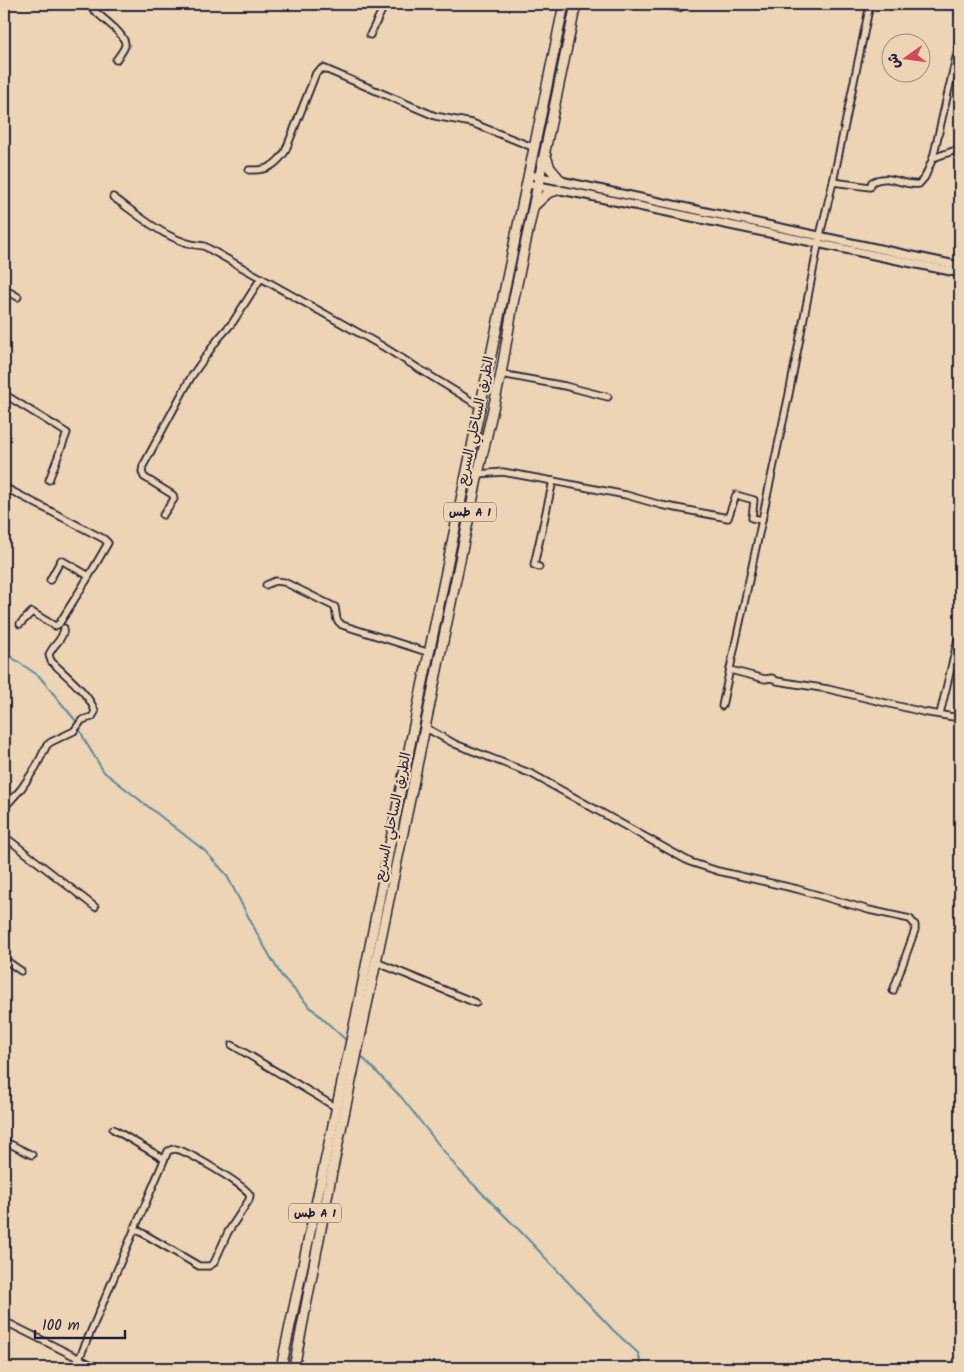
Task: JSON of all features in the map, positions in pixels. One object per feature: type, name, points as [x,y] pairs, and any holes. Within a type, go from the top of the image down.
[{"type":"highway","name":"الطريق الساحلي السريع","points":[[360,1018],[401,788],[529,180],[564,4]]},
{"type":"highway","name":"الطريق الساحلي السريع","points":[[360,1018],[376,962],[426,728],[478,474],[501,374],[514,298],[576,4]]},
{"type":"highway","points":[[535,205],[560,185],[550,168],[545,153]]},
{"type":"highway","points":[[351,1058],[360,1018]]},
{"type":"highway","name":"طس A 1","points":[[281,1368],[337,1108],[351,1058]]},
{"type":"highway","name":"طس A 1","points":[[294,1368],[351,1058]]},
{"type":"street","points":[[88,4],[93,11],[125,39],[125,46],[116,60]]},
{"type":"street","points":[[370,35],[385,4]]},
{"type":"street","points":[[662,4],[679,8],[686,4]]},
{"type":"street","points":[[722,706],[870,4]]},
{"type":"street","points":[[833,182],[870,187],[872,182],[886,178],[919,184],[933,158],[960,40]]},
{"type":"street","points":[[250,170],[262,171],[278,161],[285,152],[316,73],[323,68],[435,116],[472,123],[535,148]]},
{"type":"street","points":[[933,158],[953,150],[960,152]]},
{"type":"street","points":[[529,180],[623,199],[818,245],[960,266]]},
{"type":"street","points":[[113,197],[150,224],[194,246],[204,246],[382,346],[481,407]]},
{"type":"street","points":[[623,199],[760,223],[820,236],[960,274]]},
{"type":"street","points":[[759,232],[760,223]]},
{"type":"street","points":[[163,514],[174,499],[173,495],[144,477],[142,472],[143,466],[191,377],[218,339],[233,322],[261,278]]},
{"type":"street","points":[[4,288],[18,297]]},
{"type":"street","points":[[501,374],[564,386],[608,397]]},
{"type":"street","points":[[4,394],[67,433],[49,480]]},
{"type":"street","points":[[478,474],[504,472],[626,495],[661,505],[728,518],[736,495],[754,500],[752,518],[762,520]]},
{"type":"street","points":[[539,567],[534,565],[553,481]]},
{"type":"street","points":[[4,487],[104,539],[108,543],[59,624],[55,626],[32,612],[20,624]]},
{"type":"street","points":[[50,580],[61,560],[89,576]]},
{"type":"street","points":[[266,584],[275,581],[284,582],[335,607],[337,620],[342,625],[430,653]]},
{"type":"street","points":[[4,808],[21,789],[48,745],[74,731],[82,720],[92,716],[94,712],[94,707],[87,698],[51,661],[48,655],[64,633],[64,628]]},
{"type":"street","points":[[940,714],[958,639]]},
{"type":"street","points":[[730,670],[765,679],[772,678],[776,681],[828,689],[923,712],[960,718]]},
{"type":"street","points":[[426,728],[455,744],[549,782],[690,862],[718,871],[797,889],[868,910],[910,919],[915,925],[915,930],[893,991]]},
{"type":"street","points":[[4,836],[95,907]]},
{"type":"street","points":[[4,959],[21,971]]},
{"type":"street","points":[[376,962],[476,1003]]},
{"type":"street","points":[[232,1045],[337,1108]]},
{"type":"street","points":[[113,1129],[164,1159]]},
{"type":"street","points":[[4,1141],[32,1155]]},
{"type":"street","points":[[79,1359],[134,1228],[168,1151],[177,1149],[191,1155],[247,1190],[250,1196],[228,1232],[217,1259],[209,1266],[199,1266],[134,1228]]},
{"type":"street","points":[[4,1321],[98,1368]]},
{"type":"waterway","points":[[4,652],[39,676],[76,721],[85,741],[104,772],[205,851],[226,874],[281,975],[309,1006],[347,1041]]},
{"type":"waterway","points":[[359,1054],[402,1098],[457,1168],[524,1235],[613,1330],[638,1353],[642,1368]]}]
